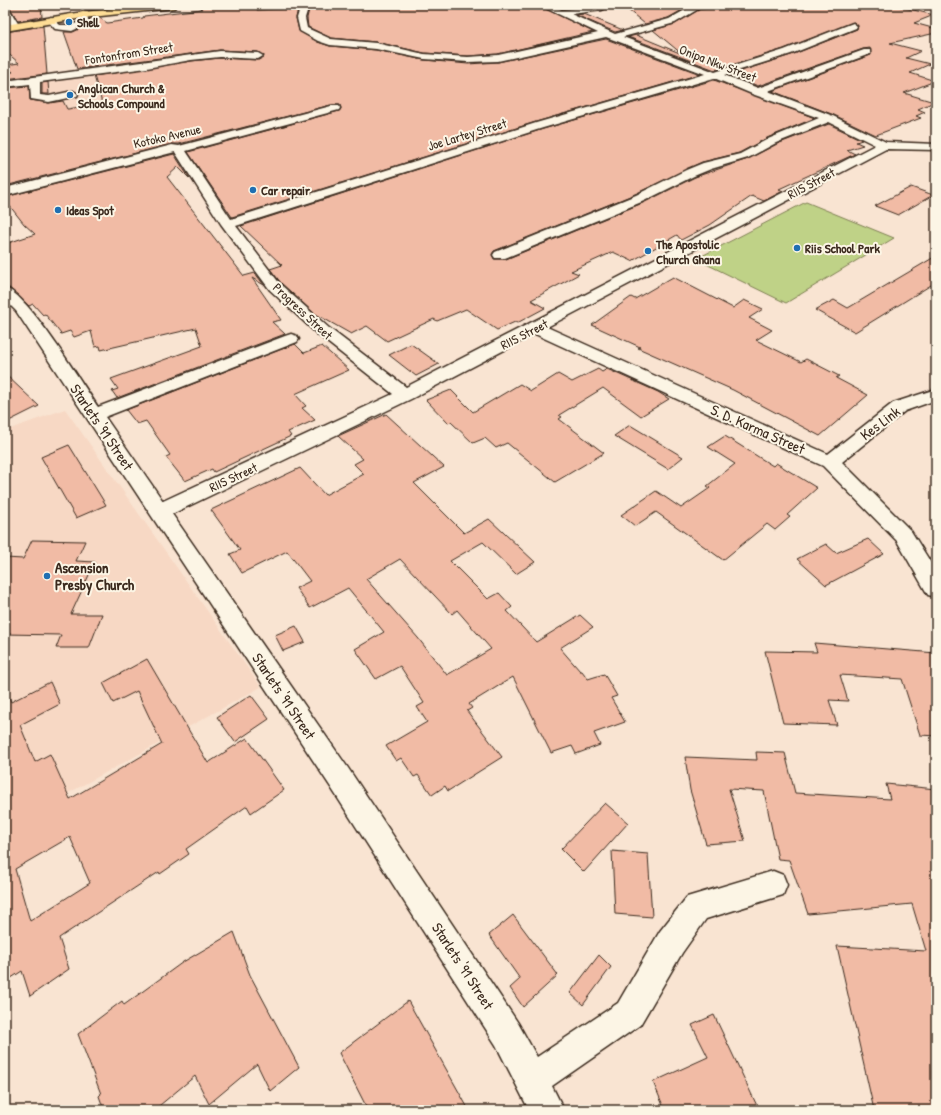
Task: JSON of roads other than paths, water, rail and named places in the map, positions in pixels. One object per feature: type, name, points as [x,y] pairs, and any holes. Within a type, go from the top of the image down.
[{"type":"main road","points":[[5,28],[15,25],[51,20],[174,5]]},
{"type":"street","points":[[305,5],[301,18],[303,29],[314,37],[341,45],[375,46],[417,55],[482,60],[610,36],[672,21],[698,6],[712,5]]},
{"type":"street","name":"Onipa Nkw Street","points":[[543,5],[610,36],[756,92],[829,118],[884,145]]},
{"type":"street","points":[[560,13],[602,8]]},
{"type":"street","points":[[5,9],[15,25]]},
{"type":"street","name":"Joe Lartey Street","points":[[228,224],[584,112],[714,75],[797,48],[853,26]]},
{"type":"street","points":[[756,92],[867,52]]},
{"type":"street","name":"Fontonfrom Street","points":[[5,84],[142,66],[191,56],[220,54],[258,56]]},
{"type":"street","points":[[35,80],[35,97],[39,99],[49,99],[73,94]]},
{"type":"street","name":"Kotoko Avenue","points":[[5,192],[172,148],[179,149],[335,108]]},
{"type":"street","points":[[500,255],[640,198],[690,173],[707,166],[744,156],[772,141],[829,118]]},
{"type":"street","points":[[884,145],[936,147]]},
{"type":"street","name":"RIIS Street","points":[[158,512],[405,395],[884,145]]},
{"type":"street","name":"Progress Street","points":[[179,149],[228,224],[275,287],[323,331],[405,395]]},
{"type":"street","name":"Starlets '91 Street","points":[[5,292],[22,308],[95,415],[158,512],[343,783],[507,1034],[547,1110]]},
{"type":"street","name":"S. D. Karma Street","points":[[535,328],[830,462],[904,536],[936,589]]},
{"type":"street","points":[[95,415],[292,339]]},
{"type":"street","name":"Kes Link","points":[[830,462],[899,407],[936,394]]},
{"type":"street","points":[[532,1080],[629,1014],[670,942],[697,907],[773,885]]},
{"type":"place","name":"Shell","points":[[69,22]]},
{"type":"place","name":"Anglican Church & Schools Compound","points":[[70,95]]},
{"type":"place","name":"Car repair","points":[[253,190]]},
{"type":"place","name":"Ideas Spot","points":[[58,210]]},
{"type":"place","name":"Riis School Park","points":[[797,248]]},
{"type":"place","name":"The Apostolic Church Ghana","points":[[648,251]]},
{"type":"place","name":"Ascension Presby Church","points":[[47,576]]}]
